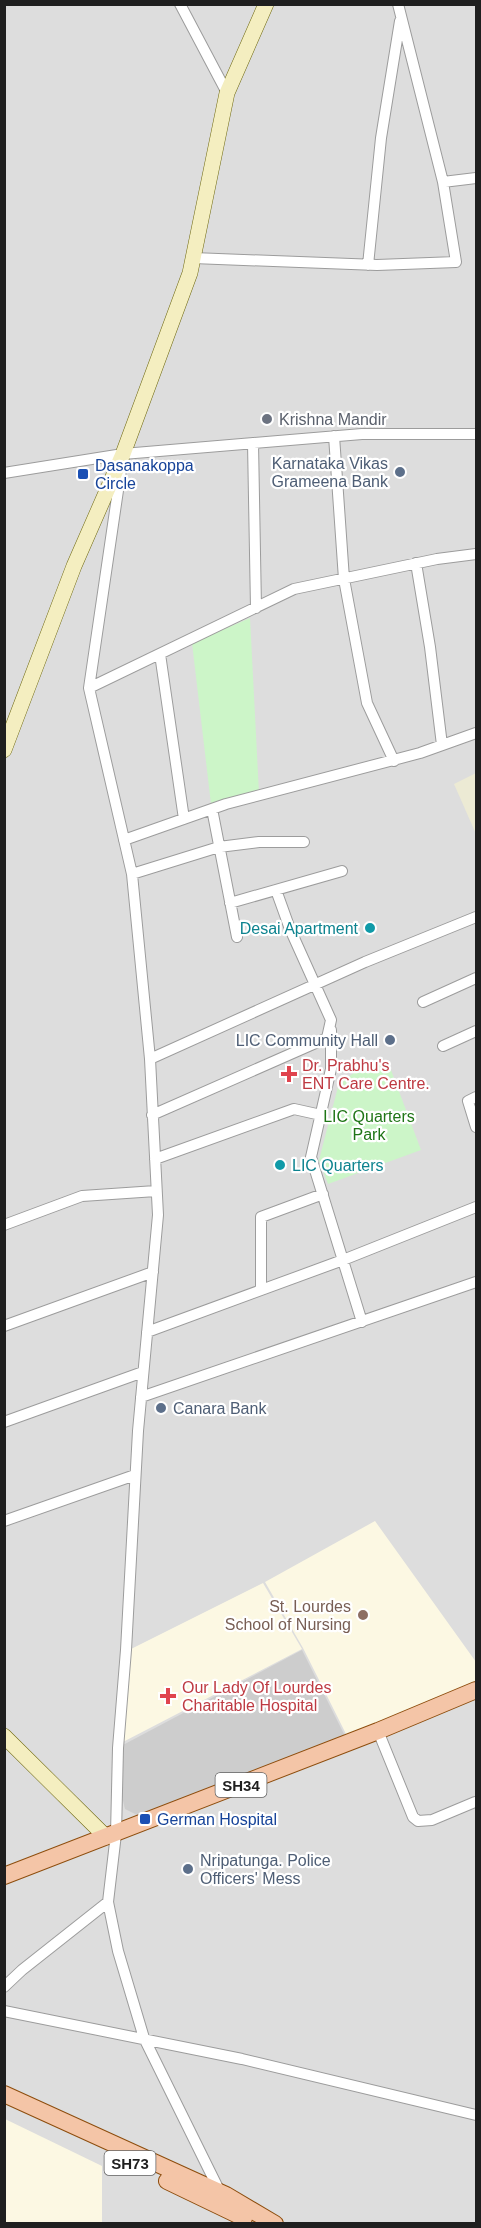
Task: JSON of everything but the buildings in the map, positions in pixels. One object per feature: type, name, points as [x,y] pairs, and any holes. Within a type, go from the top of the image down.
[{"type":"main road","name":"SH34","points":[[4,1876],[111,1836],[477,1690]]},
{"type":"main road","points":[[4,2094],[220,2192],[275,2223]]},
{"type":"main road","name":"SH73","points":[[4,2105],[255,2223]]},
{"type":"street","points":[[180,4],[227,93]]},
{"type":"street","points":[[4,750],[74,566],[123,454],[190,273],[227,93],[266,4]]},
{"type":"street","points":[[193,258],[368,265],[456,262],[443,182],[400,10]]},
{"type":"street","points":[[368,265],[381,138],[400,10]]},
{"type":"street","points":[[443,182],[477,178]]},
{"type":"street","points":[[4,472],[123,454],[334,436],[362,434],[477,435]]},
{"type":"street","points":[[334,436],[344,579],[367,703],[394,761]]},
{"type":"street","points":[[252,443],[256,608]]},
{"type":"street","points":[[123,454],[89,688],[132,874],[143,964],[158,1215],[135,1475],[127,1638],[108,1902],[118,1951],[144,2038],[220,2192]]},
{"type":"street","points":[[89,688],[294,589],[416,563],[477,554]]},
{"type":"street","points":[[416,563],[430,647],[442,746]]},
{"type":"street","points":[[160,654],[184,819]]},
{"type":"street","points":[[124,840],[212,809],[394,761],[477,733]]},
{"type":"street","points":[[212,809],[237,937]]},
{"type":"street","points":[[132,874],[219,848],[259,842],[304,842]]},
{"type":"street","points":[[230,903],[342,871]]},
{"type":"street","points":[[276,890],[331,1020],[331,1069],[311,1157],[362,1322]]},
{"type":"street","points":[[150,1059],[314,984],[477,917]]},
{"type":"street","points":[[423,1002],[477,978]]},
{"type":"street","points":[[153,1115],[327,1038],[331,1020]]},
{"type":"street","points":[[443,1046],[477,1031]]},
{"type":"street","points":[[477,1097],[468,1101],[477,1127]]},
{"type":"street","points":[[155,1159],[294,1109],[321,1114]]},
{"type":"street","points":[[4,1225],[82,1196],[156,1191]]},
{"type":"street","points":[[261,1290],[261,1216],[322,1194]]},
{"type":"street","points":[[147,1332],[343,1260],[477,1207]]},
{"type":"street","points":[[4,1326],[153,1272]]},
{"type":"street","points":[[141,1397],[477,1282]]},
{"type":"street","points":[[4,1422],[143,1372]]},
{"type":"street","points":[[4,1521],[135,1475]]},
{"type":"street","points":[[378,1731],[413,1816],[418,1821],[432,1820],[475,1802]]},
{"type":"street","points":[[4,1736],[111,1836]]},
{"type":"street","points":[[4,1987],[108,1902]]},
{"type":"street","points":[[4,2012],[144,2038],[477,2115]]},
{"type":"shaded area","points":[[5,5],[476,5],[476,2223],[5,2224]]},
{"type":"shaded area","points":[[476,773],[476,834],[454,784]]},
{"type":"shaded area","name":"St. Lourdes School of Nursing","points":[[375,1521],[476,1662],[476,1685],[348,1738],[303,1648],[265,1582]]},
{"type":"shaded area","name":"Our Lady Of Lourdes Charitable Hospital","points":[[263,1583],[302,1649],[121,1743],[129,1650]]},
{"type":"shaded area","points":[[302,1650],[346,1738],[145,1819],[125,1809],[119,1784],[121,1746]]},
{"type":"shaded area","points":[[5,2119],[102,2166],[102,2223],[5,2223]]},
{"type":"green space","points":[[250,618],[259,793],[211,804],[192,643]]},
{"type":"green space","name":"LIC Quarters Park","points":[[372,1061],[391,1070],[421,1150],[328,1184],[319,1160],[339,1083]]},
{"type":"place","name":"Krishna Mandir","points":[[267,419]]},
{"type":"place","name":"Karnataka Vikas Grameena Bank","points":[[400,472]]},
{"type":"place","name":"Dasanakoppa Circle","points":[[83,474]]},
{"type":"place","name":"Desai Apartment","points":[[370,928]]},
{"type":"place","name":"LIC Community Hall","points":[[390,1040]]},
{"type":"place","name":"Dr. Prabhu's ENT Care Centre.","points":[[289,1074]]},
{"type":"place","name":"LIC Quarters","points":[[280,1165]]},
{"type":"place","name":"Canara Bank","points":[[161,1408]]},
{"type":"place","name":"St. Lourdes School of Nursing","points":[[363,1615]]},
{"type":"place","name":"Our Lady Of Lourdes Charitable Hospital","points":[[168,1696]]},
{"type":"place","name":"German Hospital","points":[[145,1819]]},
{"type":"place","name":"Nripatunga. Police Officers' Mess","points":[[188,1869]]}]
